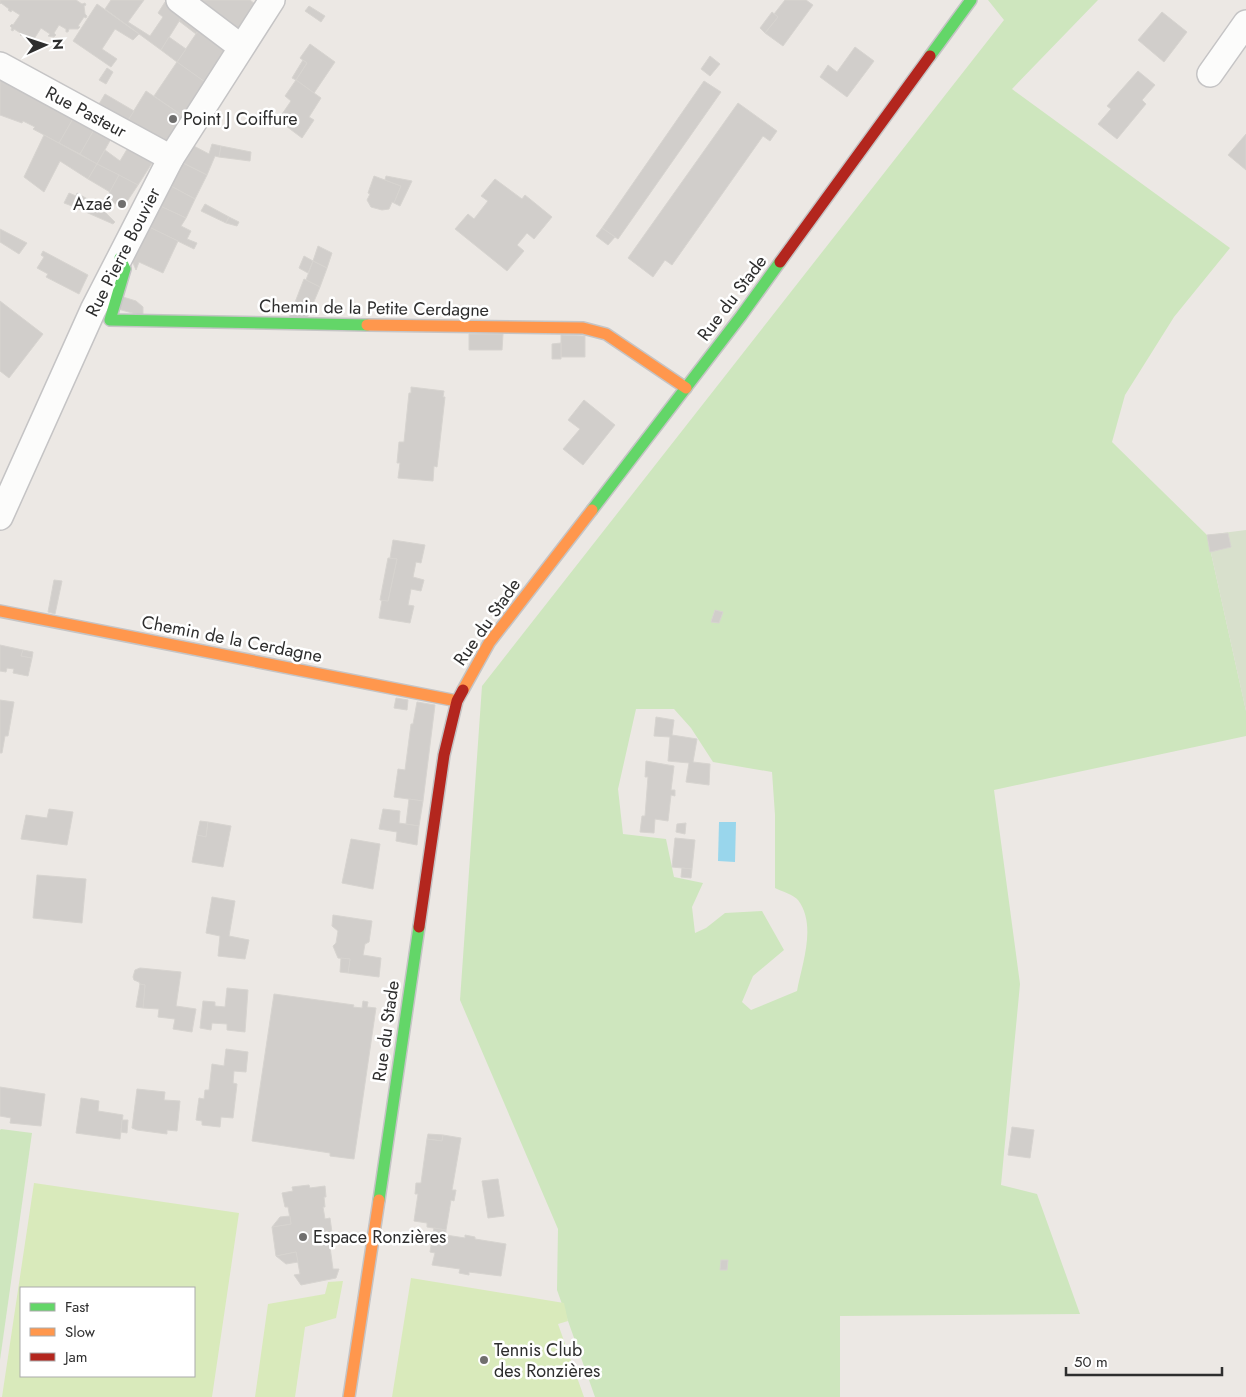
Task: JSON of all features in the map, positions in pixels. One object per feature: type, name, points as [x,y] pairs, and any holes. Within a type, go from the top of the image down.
[{"type":"street","points":[[179,0],[241,47]]},
{"type":"street","name":"Rue Pierre Bouvier","points":[[0,517],[93,310],[171,158],[272,0]]},
{"type":"street","name":"Rue du Stade","points":[[349,1397],[444,755],[457,701],[489,643],[742,316],[972,0]]},
{"type":"street","points":[[1210,74],[1246,24]]},
{"type":"street","name":"Rue Pasteur","points":[[0,65],[171,158]]},
{"type":"street","name":"Chemin de la Petite Cerdagne","points":[[120,258],[125,269],[110,320],[583,328],[606,334],[686,388]]},
{"type":"street","name":"Chemin de la Cerdagne","points":[[0,611],[457,701]]},
{"type":"green space","points":[[988,0],[1098,0],[1012,89],[1230,248],[1174,317],[1125,395],[1112,442],[1207,535],[1246,711],[1246,736],[994,790],[1020,984],[1001,1185],[1037,1194],[1080,1314],[840,1316],[840,1397],[595,1397],[557,1290],[558,1229],[460,1000],[482,686],[1004,20]],"holes":[[[636,709],[674,709],[691,728],[713,762],[772,772],[775,815],[775,888],[796,898],[804,910],[807,921],[805,957],[797,991],[751,1010],[742,1002],[753,976],[784,950],[762,911],[725,913],[706,928],[695,933],[692,907],[703,883],[674,877],[666,839],[623,834],[618,789]]]},
{"type":"green space","points":[[1246,530],[1246,711],[1207,535]]},
{"type":"green space","points":[[0,1130],[32,1133],[0,1360]]},
{"type":"green space","points":[[34,1183],[239,1213],[212,1397],[2,1397]]},
{"type":"green space","name":"Tennis Club des Ronzières","points":[[411,1278],[564,1303],[568,1321],[558,1324],[584,1397],[392,1397]]},
{"type":"green space","points":[[343,1281],[336,1318],[305,1327],[295,1397],[255,1397],[268,1304],[325,1294],[328,1282]]},
{"type":"water","points":[[719,822],[736,822],[735,862],[718,861]]},
{"type":"building","points":[[0,0],[76,0],[82,4],[85,3],[85,14],[87,16],[86,18],[84,17],[78,29],[69,29],[66,32],[66,29],[59,25],[54,33],[56,35],[54,37],[48,36],[50,34],[41,28],[34,39],[36,40],[35,42],[33,41],[32,43],[29,41],[31,39],[20,35],[22,34],[14,29],[13,31],[11,30],[10,26],[13,25],[20,15],[12,10],[11,12],[0,4]]},
{"type":"building","points":[[111,0],[144,0],[128,22],[150,36],[163,17],[158,13],[165,2],[183,15],[161,50],[105,9]]},
{"type":"building","points":[[189,0],[250,0],[255,4],[235,35]]},
{"type":"building","points":[[785,0],[806,0],[813,5],[783,46],[765,33],[778,17],[774,14]]},
{"type":"building","points":[[97,4],[139,34],[133,40],[115,29],[102,49],[117,59],[111,67],[73,41]]},
{"type":"building","points":[[309,6],[325,16],[321,22],[305,11]]},
{"type":"building","points":[[772,12],[778,17],[765,33],[760,28]]},
{"type":"building","points":[[1162,12],[1187,32],[1164,62],[1138,40]]},
{"type":"building","points":[[183,15],[200,28],[196,34],[179,21]]},
{"type":"building","points":[[200,28],[226,48],[205,82],[177,62]]},
{"type":"building","points":[[169,37],[186,49],[177,62],[161,50]]},
{"type":"building","points":[[310,44],[335,62],[314,93],[296,80],[307,63],[300,58]]},
{"type":"building","points":[[855,47],[874,61],[847,97],[820,77],[828,65],[837,72]]},
{"type":"building","points":[[710,56],[720,64],[710,76],[701,69]]},
{"type":"building","points":[[303,60],[307,63],[296,80],[292,78]]},
{"type":"building","points":[[177,62],[205,82],[183,116],[154,96]]},
{"type":"building","points":[[107,68],[113,72],[106,84],[99,80]]},
{"type":"building","points":[[1138,71],[1155,85],[1142,100],[1146,104],[1117,139],[1098,124],[1111,109],[1107,106]]},
{"type":"building","points":[[0,77],[74,117],[59,143],[33,129],[35,127],[23,121],[22,123],[0,115]]},
{"type":"building","points":[[296,80],[321,98],[309,117],[314,120],[302,138],[278,120],[291,101],[285,96]]},
{"type":"building","points":[[704,81],[721,92],[618,239],[602,228]]},
{"type":"building","points":[[146,91],[183,116],[163,146],[125,125]]},
{"type":"building","points":[[105,94],[134,111],[125,125],[96,109]]},
{"type":"building","points":[[738,103],[777,131],[770,141],[763,136],[672,265],[665,260],[653,277],[628,258]]},
{"type":"building","points":[[74,117],[95,128],[80,154],[59,143]]},
{"type":"building","points":[[95,128],[112,137],[97,164],[80,154]]},
{"type":"building","points":[[1246,134],[1246,170],[1228,155]]},
{"type":"building","points":[[44,135],[97,164],[88,179],[60,161],[44,192],[24,177]]},
{"type":"building","points":[[190,144],[209,154],[212,144],[221,146],[219,157],[215,156],[207,175],[181,162]]},
{"type":"building","points":[[129,146],[154,160],[138,185],[97,164],[105,150],[120,161]]},
{"type":"building","points":[[221,146],[251,152],[250,161],[219,157]]},
{"type":"building","points":[[181,162],[207,175],[195,199],[169,185]]},
{"type":"building","points":[[97,164],[119,175],[110,192],[88,179]]},
{"type":"building","points":[[119,175],[138,185],[122,209],[107,197]]},
{"type":"building","points":[[374,176],[401,186],[394,203],[392,202],[389,209],[382,210],[371,207],[367,200]]},
{"type":"building","points":[[386,176],[412,181],[400,206],[394,203],[401,186],[385,180]]},
{"type":"building","points":[[495,179],[522,199],[525,195],[552,217],[534,239],[527,233],[517,245],[524,251],[507,271],[455,229],[468,214],[474,219],[488,201],[481,196]]},
{"type":"building","points":[[169,185],[195,199],[186,218],[158,205]]},
{"type":"building","points":[[69,193],[76,196],[72,206],[64,203]]},
{"type":"building","points":[[77,193],[98,205],[115,222],[113,224],[72,206]]},
{"type":"building","points":[[205,204],[229,217],[226,223],[201,211]]},
{"type":"building","points":[[158,205],[186,218],[181,226],[191,231],[187,239],[197,243],[194,249],[147,226]]},
{"type":"building","points":[[229,217],[239,222],[237,226],[226,223]]},
{"type":"building","points":[[147,226],[178,241],[163,273],[139,262],[136,270],[131,258]]},
{"type":"building","points":[[602,228],[615,237],[608,245],[596,236]]},
{"type":"building","points":[[0,229],[27,243],[19,254],[0,242]]},
{"type":"building","points":[[318,246],[332,253],[327,268],[313,261]]},
{"type":"building","points":[[43,251],[88,275],[79,294],[46,277],[48,274],[37,268],[44,257],[41,255]]},
{"type":"building","points":[[304,256],[313,261],[308,273],[299,268]]},
{"type":"building","points":[[313,261],[327,268],[320,287],[306,280]]},
{"type":"building","points":[[304,279],[320,287],[307,318],[289,318]]},
{"type":"building","points":[[123,297],[136,301],[143,307],[143,316],[118,309]]},
{"type":"building","points":[[0,301],[43,334],[9,378],[0,371]]},
{"type":"building","points":[[469,334],[503,334],[502,350],[469,350]]},
{"type":"building","points":[[561,335],[585,336],[585,357],[561,357]]},
{"type":"building","points":[[561,343],[561,359],[552,359],[552,344]]},
{"type":"building","points":[[411,387],[444,391],[443,397],[445,397],[437,467],[434,466],[433,481],[398,478],[400,463],[397,463],[399,442],[404,442]]},
{"type":"building","points":[[584,400],[615,425],[583,465],[563,449],[580,429],[568,420]]},
{"type":"building","points":[[1228,533],[1231,547],[1210,552],[1207,535]]},
{"type":"building","points":[[393,540],[425,545],[421,563],[416,562],[413,577],[424,580],[421,591],[411,589],[408,605],[414,606],[410,623],[379,618],[382,600],[388,601],[397,559],[390,558]]},
{"type":"building","points":[[388,558],[397,559],[388,601],[380,600]]},
{"type":"building","points":[[54,580],[62,581],[55,614],[48,612]]},
{"type":"building","points":[[715,610],[723,612],[719,623],[711,622]]},
{"type":"building","points":[[0,645],[23,650],[21,656],[32,658],[28,676],[13,673],[14,669],[7,668],[6,672],[0,671]]},
{"type":"building","points":[[23,650],[33,652],[32,658],[21,656]]},
{"type":"building","points":[[396,698],[408,700],[407,710],[394,708]]},
{"type":"building","points":[[0,700],[14,702],[8,736],[5,736],[2,753],[0,753]]},
{"type":"building","points":[[417,702],[435,705],[423,801],[394,797],[398,769],[405,770],[411,724],[413,724]]},
{"type":"building","points":[[656,717],[674,720],[672,735],[697,739],[693,762],[710,764],[709,785],[686,782],[689,763],[668,761],[670,737],[654,736]]},
{"type":"building","points":[[646,761],[674,766],[671,790],[675,790],[675,796],[671,795],[668,821],[655,819],[654,833],[640,832],[642,816],[645,816],[648,777],[645,777]]},
{"type":"building","points":[[409,799],[423,801],[419,826],[406,824]]},
{"type":"building","points":[[49,809],[73,812],[67,845],[21,839],[26,815],[47,818]]},
{"type":"building","points":[[383,809],[400,811],[399,823],[419,826],[417,845],[396,841],[397,832],[379,829]]},
{"type":"building","points":[[200,821],[208,822],[206,837],[197,835]]},
{"type":"building","points":[[208,822],[231,826],[223,867],[192,862],[197,835],[206,837]]},
{"type":"building","points":[[686,823],[685,834],[676,832],[677,824]]},
{"type":"building","points":[[675,838],[695,840],[692,869],[672,867]]},
{"type":"building","points":[[351,839],[380,844],[373,889],[342,883]]},
{"type":"building","points":[[682,868],[692,869],[691,878],[681,877]]},
{"type":"building","points":[[37,875],[86,879],[82,923],[33,918]]},
{"type":"building","points":[[212,897],[235,901],[229,936],[249,940],[245,959],[218,956],[220,936],[206,933]]},
{"type":"building","points":[[333,915],[372,921],[369,942],[365,944],[363,955],[381,958],[379,977],[348,973],[350,959],[338,958],[333,946],[336,943],[338,931],[332,926]]},
{"type":"building","points":[[341,958],[350,959],[348,973],[340,972]]},
{"type":"building","points":[[140,968],[181,972],[176,1006],[196,1009],[192,1032],[173,1029],[175,1019],[158,1017],[159,1009],[143,1008],[145,985],[134,980],[133,977],[135,970]]},
{"type":"building","points":[[140,984],[145,985],[143,1008],[136,1007]]},
{"type":"building","points":[[227,988],[248,990],[245,1032],[227,1030],[227,1024],[212,1023],[211,1030],[200,1028],[203,1001],[215,1002],[215,1006],[225,1007]]},
{"type":"building","points":[[274,994],[354,1005],[353,1007],[362,1008],[363,1001],[368,1002],[367,1007],[376,1008],[354,1159],[330,1156],[330,1153],[252,1141]]},
{"type":"building","points":[[226,1049],[248,1052],[246,1072],[234,1071],[233,1083],[237,1084],[233,1118],[221,1117],[220,1127],[202,1125],[202,1121],[196,1120],[199,1098],[204,1099],[205,1090],[209,1090],[212,1064],[224,1066]]},
{"type":"building","points":[[0,1087],[45,1094],[41,1126],[10,1123],[11,1118],[0,1116]]},
{"type":"building","points":[[137,1089],[165,1092],[164,1100],[180,1101],[177,1131],[167,1130],[167,1134],[132,1128]]},
{"type":"building","points":[[81,1098],[99,1101],[98,1111],[123,1115],[120,1139],[76,1133]]},
{"type":"building","points":[[122,1120],[128,1120],[127,1133],[121,1132]]},
{"type":"building","points":[[1012,1127],[1034,1130],[1030,1158],[1008,1155]]},
{"type":"building","points":[[428,1134],[443,1135],[442,1141],[427,1139]]},
{"type":"building","points":[[443,1135],[461,1138],[452,1190],[456,1190],[454,1201],[451,1200],[446,1230],[427,1227],[427,1223],[414,1221],[418,1194],[415,1194],[416,1183],[421,1183],[427,1139],[442,1141]]},
{"type":"building","points":[[498,1179],[504,1216],[488,1218],[482,1181]]},
{"type":"building","name":"Espace Ronzières","points":[[309,1185],[310,1188],[325,1186],[326,1197],[324,1197],[325,1207],[323,1207],[325,1219],[330,1218],[334,1247],[330,1247],[333,1269],[339,1269],[336,1278],[301,1285],[294,1275],[300,1274],[296,1252],[276,1256],[272,1227],[291,1224],[288,1207],[285,1207],[282,1193],[293,1191],[292,1187]]},
{"type":"building","points":[[290,1216],[291,1224],[272,1227],[280,1217]]},
{"type":"building","points":[[434,1228],[446,1230],[446,1235],[433,1233]]},
{"type":"building","points":[[433,1233],[465,1238],[465,1235],[475,1237],[475,1239],[506,1244],[501,1276],[469,1272],[469,1275],[459,1273],[460,1269],[432,1265],[435,1253],[430,1252]]},
{"type":"building","points":[[296,1252],[298,1262],[286,1264],[276,1256]]},
{"type":"building","points":[[721,1260],[728,1260],[727,1270],[720,1270]]},
{"type":"traffic: fast","points":[[930,56],[971,0]]},
{"type":"traffic: fast","points":[[120,258],[125,269],[110,320],[367,325]]},
{"type":"traffic: fast","points":[[592,510],[741,316],[780,262]]},
{"type":"traffic: fast","points":[[379,1200],[419,927]]},
{"type":"traffic: slow","points":[[367,325],[583,328],[606,334],[686,388]]},
{"type":"traffic: slow","points":[[463,690],[489,643],[592,510]]},
{"type":"traffic: slow","points":[[0,611],[457,701]]},
{"type":"traffic: slow","points":[[349,1397],[379,1200]]},
{"type":"traffic: jam","points":[[780,262],[930,56]]},
{"type":"traffic: jam","points":[[419,927],[444,755],[457,701],[463,690]]},
{"type":"place","name":"Point J Coiffure","points":[[173,119]]},
{"type":"place","name":"Azaé","points":[[122,204]]},
{"type":"place","name":"Espace Ronzières","points":[[303,1237]]},
{"type":"place","name":"Tennis Club des Ronzières","points":[[484,1360]]}]
